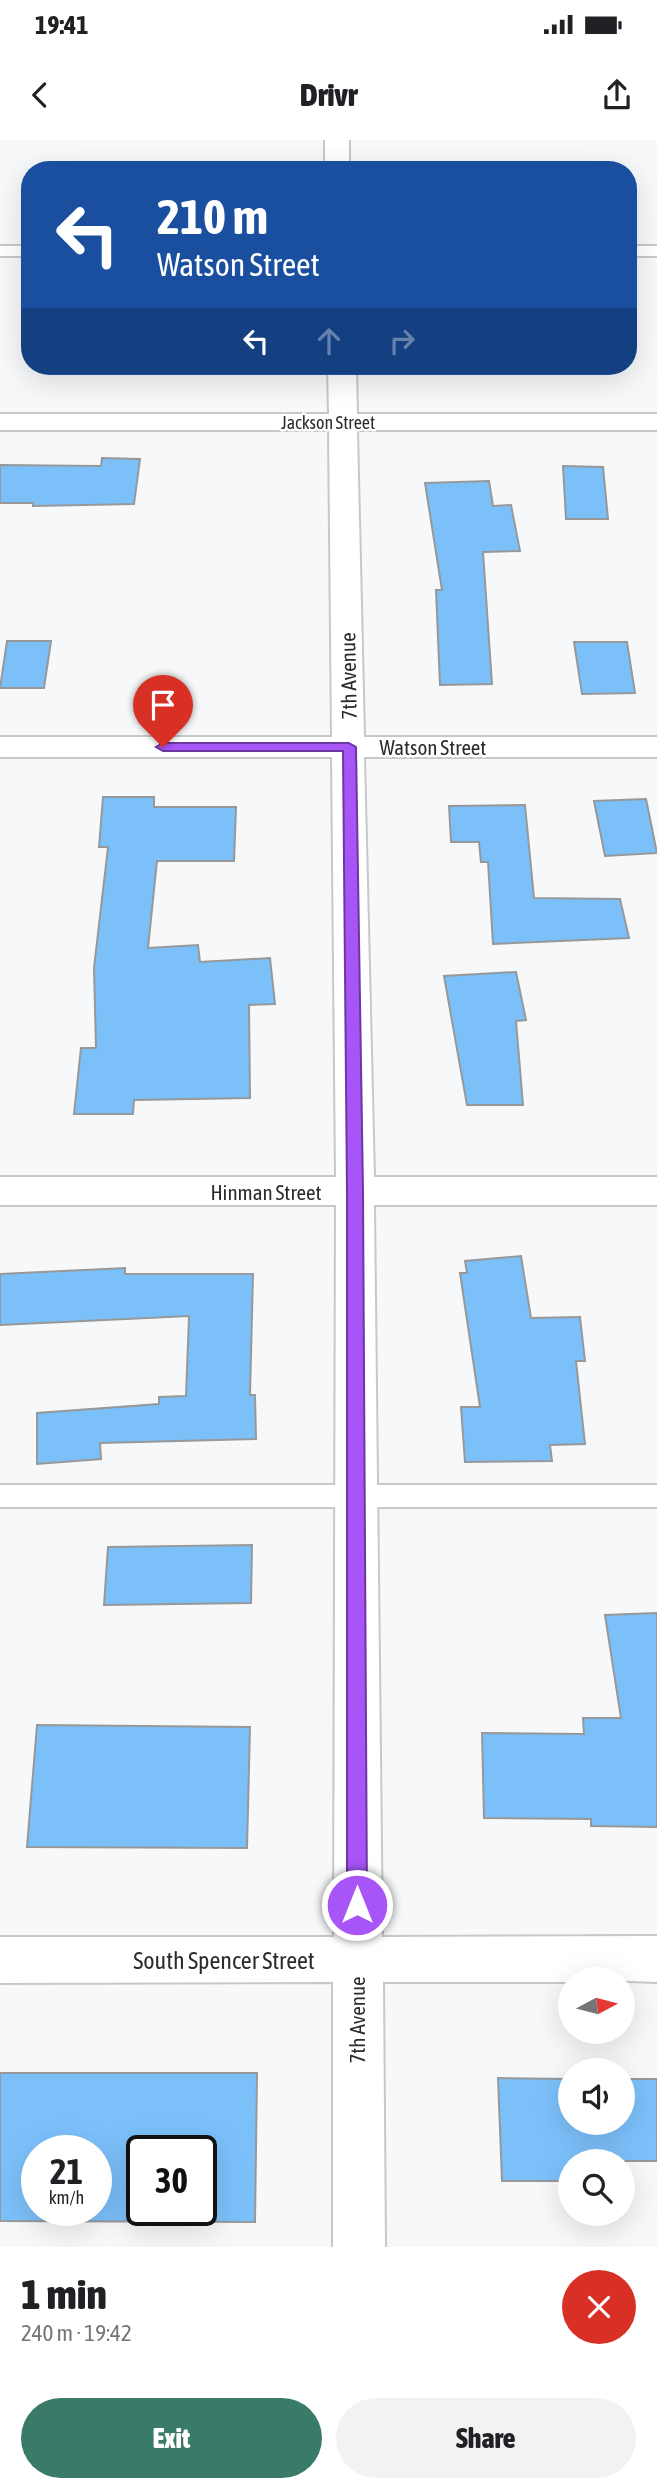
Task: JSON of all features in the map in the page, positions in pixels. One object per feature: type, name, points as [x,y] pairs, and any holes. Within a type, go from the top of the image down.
[{"type":"street","points":[[337,140],[337,161]]},
{"type":"street","name":"7th Avenue","points":[[342,375],[355,1192],[359,2247]]},
{"type":"street","name":"Jackson Street","points":[[0,422],[657,422]]},
{"type":"street","name":"Watson Street","points":[[0,747],[657,747]]},
{"type":"street","name":"Hinman Street","points":[[0,1191],[657,1191]]},
{"type":"street","name":"South Spencer Street","points":[[0,1961],[657,1959]]},
{"type":"lane","points":[[0,251],[21,251]]},
{"type":"lane","points":[[637,251],[657,251]]},
{"type":"lane","points":[[0,1496],[657,1496]]},
{"type":"building","points":[[102,458],[140,459],[134,504],[33,506],[33,503],[0,503],[0,465],[101,466]]},
{"type":"building","points":[[563,466],[603,467],[608,519],[566,519]]},
{"type":"building","points":[[489,481],[493,506],[511,505],[520,551],[483,552],[492,684],[440,685],[436,590],[442,590],[425,483]]},
{"type":"building","points":[[7,641],[51,641],[44,688],[0,688]]},
{"type":"building","points":[[574,642],[627,642],[635,693],[582,694]]},
{"type":"building","points":[[103,797],[154,797],[154,807],[236,807],[234,861],[157,861],[148,948],[198,945],[200,962],[270,958],[275,1004],[249,1005],[250,1098],[134,1100],[133,1114],[74,1114],[81,1048],[96,1048],[94,968],[108,847],[99,847]]},
{"type":"building","points":[[646,799],[657,853],[605,856],[594,801]]},
{"type":"building","points":[[525,805],[534,898],[620,899],[629,938],[493,944],[488,862],[481,862],[479,842],[451,842],[449,806]]},
{"type":"building","points":[[516,972],[526,1020],[516,1021],[523,1105],[467,1105],[444,976]]},
{"type":"building","points":[[521,1256],[531,1318],[580,1317],[585,1361],[576,1361],[585,1444],[550,1445],[552,1461],[465,1462],[461,1407],[480,1407],[460,1273],[467,1273],[465,1261]]},
{"type":"building","points":[[125,1268],[125,1274],[253,1274],[250,1395],[255,1395],[256,1439],[100,1443],[101,1459],[37,1464],[37,1413],[159,1404],[159,1397],[186,1396],[189,1316],[0,1325],[0,1274]]},
{"type":"building","points":[[252,1545],[251,1603],[104,1605],[108,1547]]},
{"type":"building","points":[[657,1613],[657,1827],[591,1826],[591,1819],[484,1818],[482,1733],[584,1734],[583,1718],[621,1718],[605,1615]]},
{"type":"building","points":[[37,1725],[250,1727],[247,1848],[27,1847]]},
{"type":"building","points":[[0,2073],[257,2073],[255,2222],[217,2222],[217,2135],[126,2135],[126,2221],[112,2221],[112,2135],[21,2135],[21,2221],[0,2221]]},
{"type":"building","points":[[498,2078],[558,2079],[558,2135],[635,2135],[635,2079],[657,2079],[657,2161],[635,2161],[635,2149],[558,2149],[558,2181],[502,2181]]},
{"type":"route","points":[[163,747],[349,747],[355,1192],[357,1905]]}]
